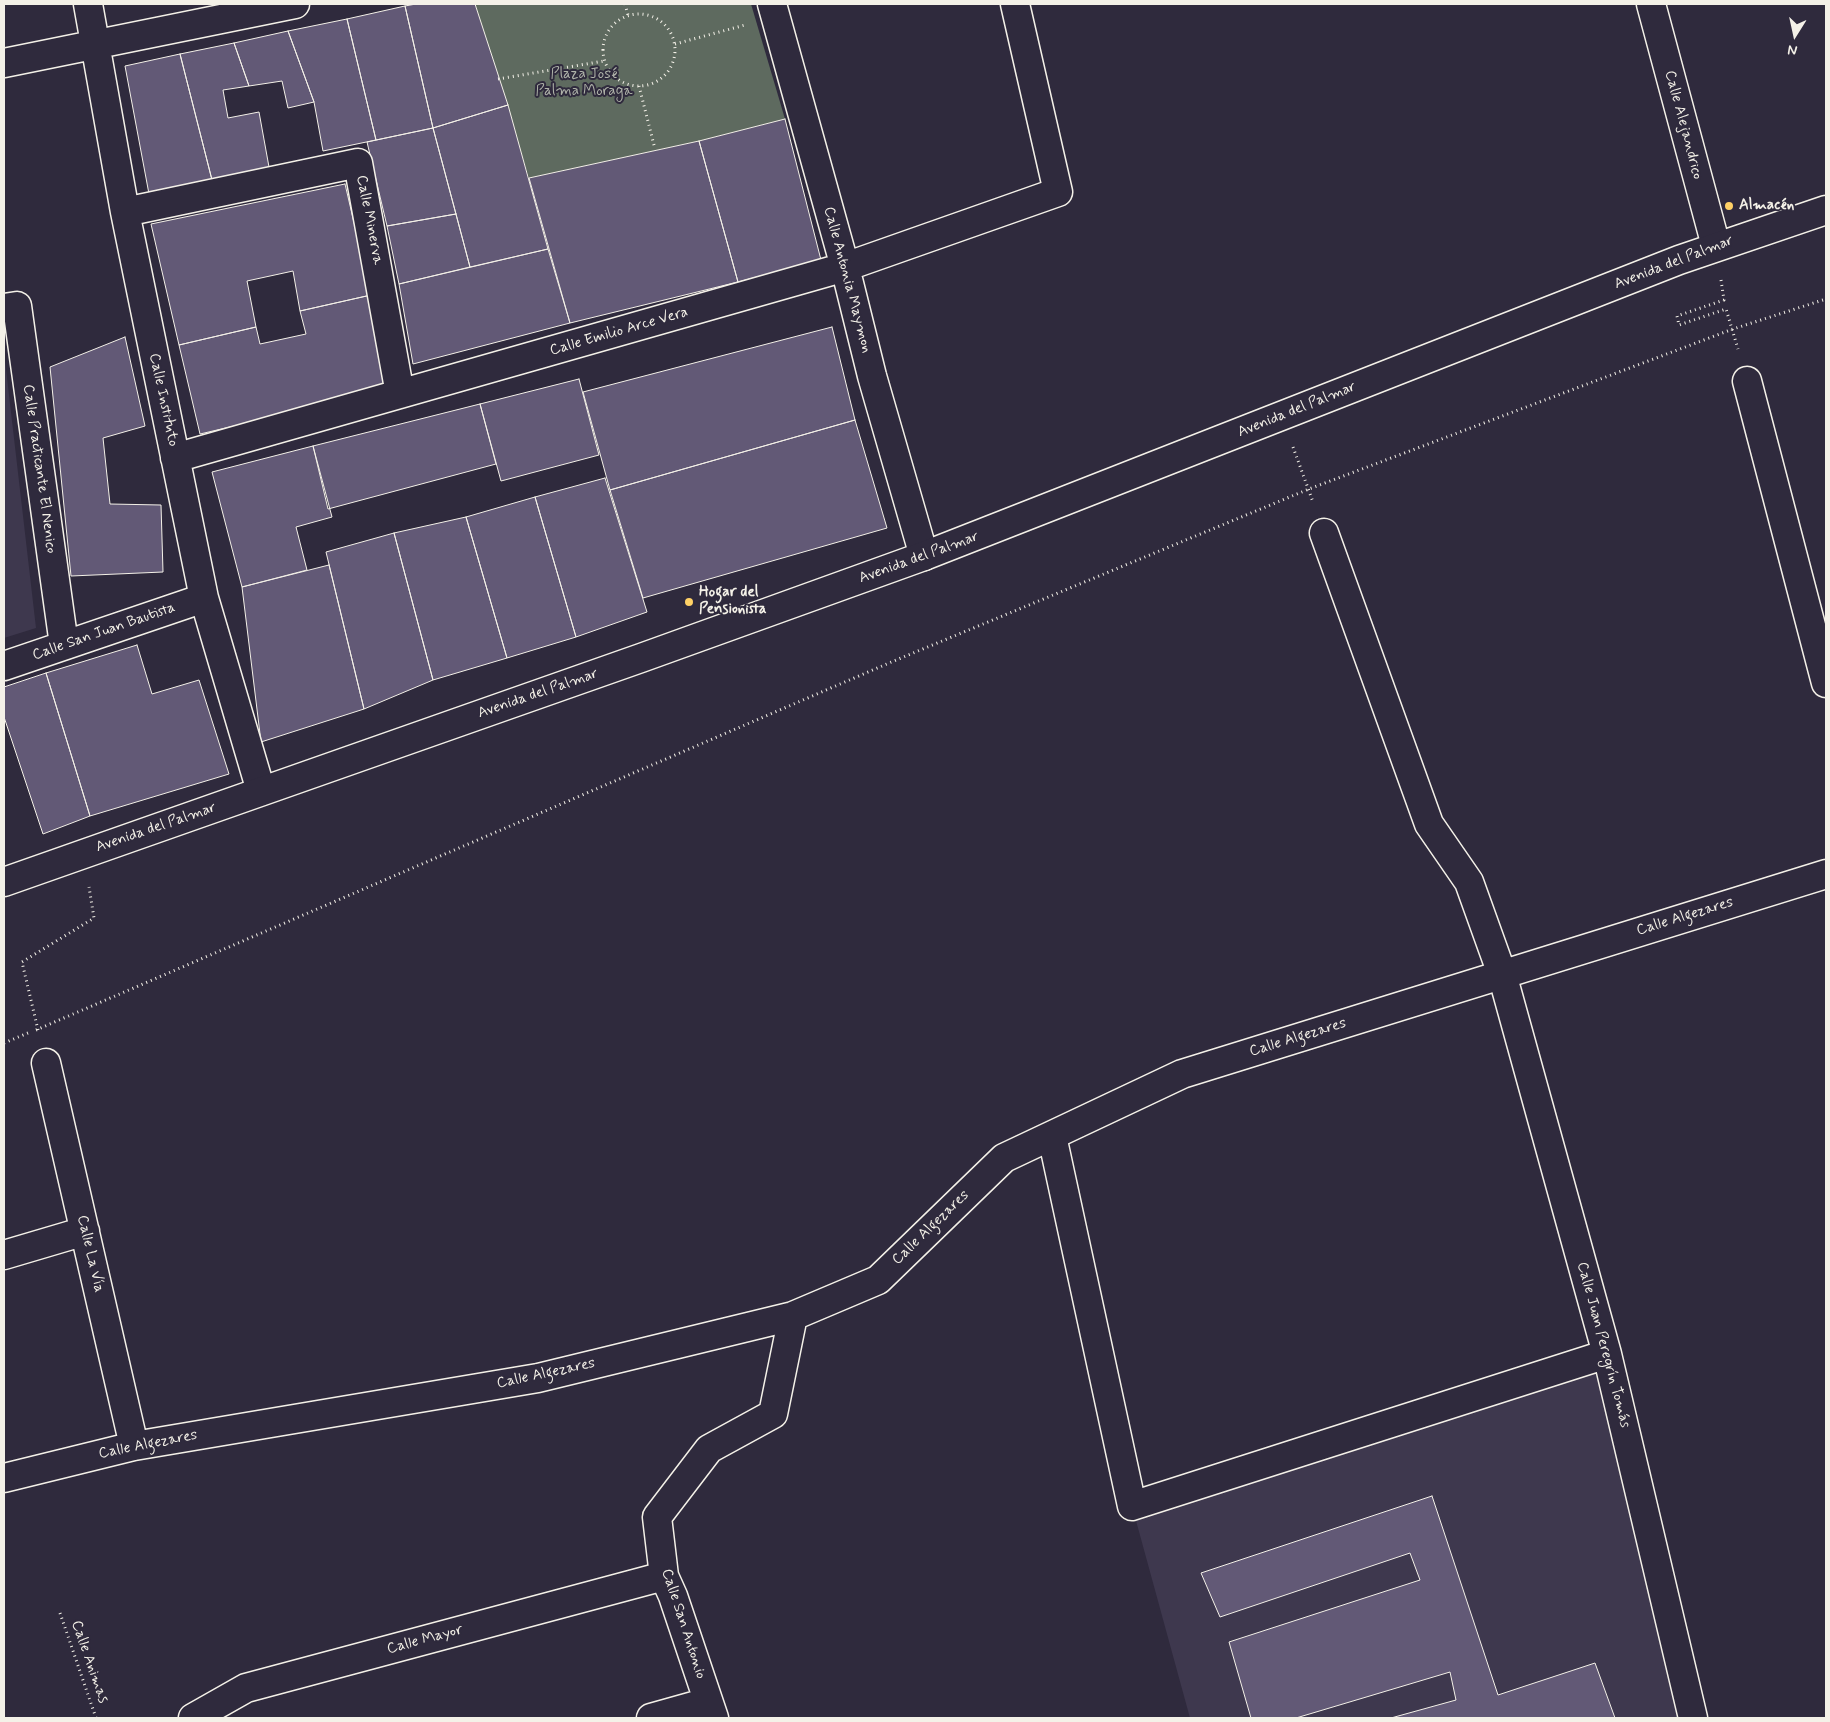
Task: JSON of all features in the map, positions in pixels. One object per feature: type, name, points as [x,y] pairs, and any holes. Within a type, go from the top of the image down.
[{"type":"street","name":"Calle Instituto","points":[[88,4],[125,212],[204,598],[261,791]]},
{"type":"street","points":[[4,63],[295,4]]},
{"type":"street","name":"Calle Emilio Arce Vera","points":[[175,458],[845,267],[1058,192],[1015,4]]},
{"type":"street","name":"Calle Alejandrico","points":[[1651,4],[1716,246]]},
{"type":"street","name":"Calle Antonia Maymon","points":[[774,10],[845,267],[872,376],[924,556]]},
{"type":"street","name":"Calle Minerva","points":[[125,212],[358,163],[400,394]]},
{"type":"street","name":"Avenida del Palmar","points":[[4,882],[924,556],[1716,246],[1826,210]]},
{"type":"street","name":"Calle Practicante El Nenico","points":[[4,308],[17,306],[64,645]]},
{"type":"street","points":[[1747,381],[1826,682]]},
{"type":"street","name":"Calle Juan Peregrín Tomás","points":[[1324,533],[1429,824],[1469,882],[1502,974],[1607,1354],[1693,1718]]},
{"type":"street","name":"Calle San Juan Bautista","points":[[4,666],[204,598]]},
{"type":"street","name":"Calle Algezares","points":[[4,1478],[134,1446],[538,1378],[793,1316],[878,1280],[1004,1158],[1182,1074],[1826,874]]},
{"type":"street","name":"Calle La Vía","points":[[46,1063],[134,1446]]},
{"type":"street","points":[[1052,1136],[1132,1506],[1607,1354]]},
{"type":"street","points":[[4,1255],[85,1232]]},
{"type":"street","name":"Calle San Antonio","points":[[711,1710],[673,1596],[664,1576],[657,1517],[709,1450],[773,1414],[793,1316]]},
{"type":"street","name":"Calle Mayor","points":[[193,1718],[246,1688],[664,1576]]},
{"type":"street","points":[[651,1718],[711,1710]]},
{"type":"path","points":[[625,4],[628,15]]},
{"type":"path","points":[[676,44],[774,10]]},
{"type":"path","points":[[640,13],[652,15],[664,22],[671,32],[676,44],[675,55],[671,68],[657,81],[640,86],[628,85],[610,72],[604,61],[602,50],[604,38],[617,20],[628,15],[640,13]]},
{"type":"path","points":[[498,79],[604,61]]},
{"type":"path","points":[[640,86],[656,149]]},
{"type":"path","points":[[1716,246],[1724,300],[1677,316],[1680,325],[1726,309],[1733,329]]},
{"type":"path","points":[[4,1043],[898,659],[1309,489],[1733,329],[1826,299]]},
{"type":"path","points":[[1281,416],[1324,533]]},
{"type":"path","points":[[46,1063],[22,962],[94,918],[83,854]]},
{"type":"path","name":"Calle Animas","points":[[60,1613],[96,1718]]},
{"type":"shaded area","points":[[4,352],[36,628],[4,638]]},
{"type":"shaded area","points":[[1607,1354],[1690,1718],[1190,1718],[1132,1506]]},
{"type":"green space","name":"Plaza José Palma Moraga","points":[[475,4],[751,4],[785,119],[699,141],[529,178]]},
{"type":"building","points":[[416,4],[475,4],[508,105],[433,128],[405,6]]},
{"type":"building","points":[[405,6],[433,128],[376,140],[347,19]]},
{"type":"building","points":[[347,19],[376,140],[323,151],[314,102],[288,31]]},
{"type":"building","points":[[288,31],[314,102],[288,108],[282,81],[249,86],[234,43]]},
{"type":"building","points":[[234,43],[249,86],[223,90],[228,118],[259,112],[269,167],[212,180],[180,54]]},
{"type":"building","points":[[180,54],[212,180],[149,194],[125,66]]},
{"type":"building","points":[[508,105],[548,249],[470,267],[433,128]]},
{"type":"building","points":[[785,119],[821,260],[738,282],[699,141]]},
{"type":"building","points":[[433,128],[456,214],[387,226],[367,142]]},
{"type":"building","points":[[699,141],[738,282],[570,323],[529,178]]},
{"type":"building","points":[[345,184],[371,295],[300,311],[293,271],[247,281],[256,327],[179,345],[151,224]]},
{"type":"building","points":[[456,214],[470,267],[399,284],[387,226]]},
{"type":"building","points":[[548,249],[570,323],[413,364],[399,284]]},
{"type":"building","points":[[371,295],[393,389],[200,434],[179,345],[256,327],[260,344],[306,334],[300,311]]},
{"type":"building","points":[[832,327],[855,420],[610,490],[583,392]]},
{"type":"building","points":[[125,337],[145,426],[103,438],[110,504],[161,505],[163,572],[71,576],[50,367]]},
{"type":"building","points":[[579,379],[599,455],[501,481],[480,404]]},
{"type":"building","points":[[480,404],[496,464],[328,509],[313,446]]},
{"type":"building","points":[[855,420],[887,528],[643,598],[610,490]]},
{"type":"building","points":[[313,446],[332,517],[296,527],[307,570],[242,587],[212,472]]},
{"type":"building","points":[[605,478],[647,612],[576,637],[535,497]]},
{"type":"building","points":[[535,497],[576,637],[507,658],[466,517]]},
{"type":"building","points":[[466,517],[507,658],[433,680],[394,533]]},
{"type":"building","points":[[394,533],[433,680],[364,709],[326,552]]},
{"type":"building","points":[[329,565],[364,709],[261,742],[242,587]]},
{"type":"building","points":[[137,645],[152,694],[199,680],[229,774],[90,816],[46,673]]},
{"type":"building","points":[[46,673],[90,816],[43,834],[4,717],[4,687]]},
{"type":"building","points":[[1432,1496],[1498,1695],[1595,1663],[1615,1718],[1391,1718],[1456,1700],[1450,1672],[1296,1718],[1251,1718],[1229,1642],[1420,1580],[1410,1553],[1220,1617],[1201,1573]]},
{"type":"place","name":"Almacén","points":[[1729,206]]},
{"type":"place","name":"Hogar del Pensionista","points":[[689,602]]}]
